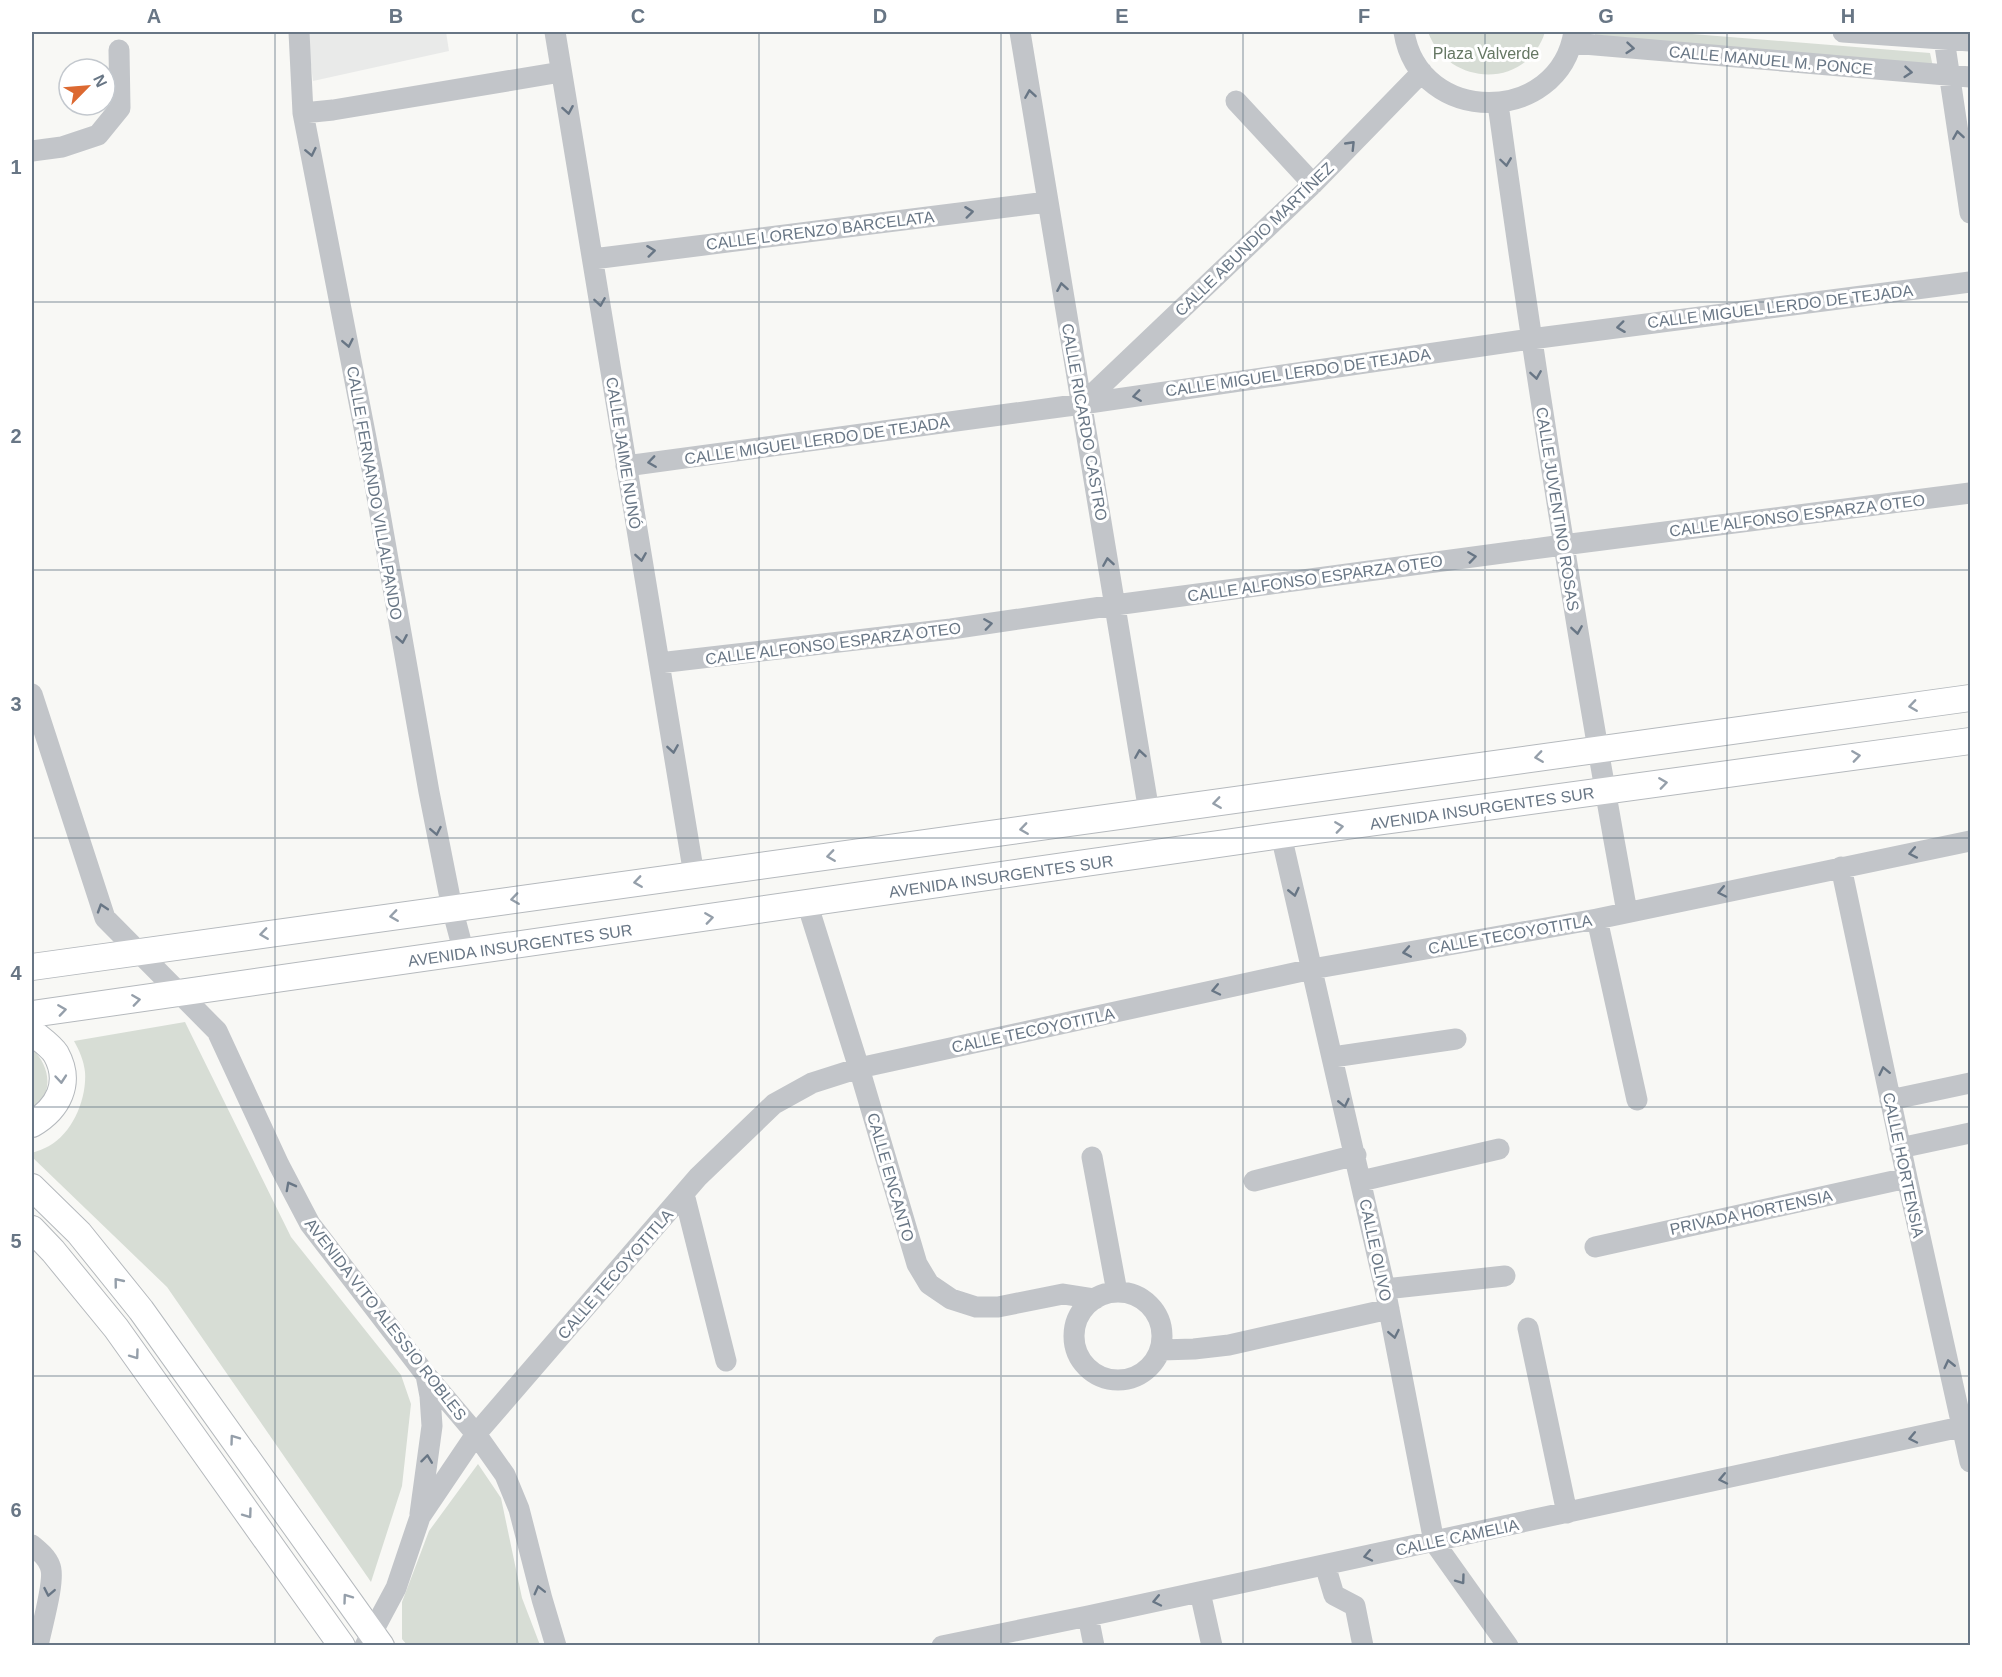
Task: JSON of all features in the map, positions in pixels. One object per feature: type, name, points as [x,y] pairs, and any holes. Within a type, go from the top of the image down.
[{"type":"main road","points":[[32,967],[1971,698]]},
{"type":"main road","name":"AVENIDA INSURGENTES SUR","points":[[32,1014],[1281,835],[1971,741]]},
{"type":"main road","points":[[32,1032],[55,1053],[64,1078],[61,1094],[52,1108],[32,1124]]},
{"type":"main road","points":[[32,1187],[79,1233],[141,1310],[373,1641]]},
{"type":"main road","points":[[32,1229],[116,1328],[342,1646]]},
{"type":"street","name":"CALLE FERNANDO VILLALPANDO","points":[[299,32],[303,113],[373,474],[429,792],[452,908],[464,953]]},
{"type":"street","name":"CALLE JAIME NUNÓ","points":[[555,32],[694,875]]},
{"type":"street","name":"CALLE RICARDO CASTRO","points":[[1020,32],[1149,812]]},
{"type":"street","points":[[1404,32],[1412,57],[1432,82],[1454,96],[1478,103],[1498,104],[1526,96],[1549,80],[1563,63],[1573,37]]},
{"type":"street","points":[[1843,32],[1943,35],[1971,41]]},
{"type":"street","points":[[1943,35],[1971,213]]},
{"type":"street","name":"CALLE MANUEL M. PONCE","points":[[1573,37],[1971,77]]},
{"type":"street","points":[[32,151],[62,147],[98,135],[120,108],[119,50]]},
{"type":"street","points":[[303,113],[561,72]]},
{"type":"street","name":"CALLE ABUNDIO MARTÍNEZ","points":[[1082,404],[1313,184],[1422,72]]},
{"type":"street","points":[[1236,100],[1313,184]]},
{"type":"street","name":"CALLE JUVENTINO ROSAS","points":[[1498,104],[1563,545],[1627,912]]},
{"type":"street","name":"CALLE LORENZO BARCELATA","points":[[593,259],[1047,202]]},
{"type":"street","name":"CALLE MIGUEL LERDO DE TEJADA","points":[[626,466],[1082,404],[1531,339],[1971,282]]},
{"type":"street","name":"CALLE ALFONSO ESPARZA OTEO","points":[[659,663],[951,629],[1563,545],[1971,493]]},
{"type":"street","name":"AVENIDA VITO ALESSIO ROBLES","points":[[32,694],[105,918],[217,1031],[310,1224],[426,1375],[477,1434],[505,1475],[519,1509],[556,1646]]},
{"type":"street","name":"CALLE OLIVO","points":[[1281,835],[1356,1155],[1387,1299],[1434,1542],[1508,1646]]},
{"type":"street","name":"CALLE TECOYOTITLA","points":[[373,1641],[396,1588],[420,1517],[477,1434],[698,1177],[774,1104],[812,1083],[859,1068],[1312,969],[1597,919],[1971,841]]},
{"type":"street","name":"CALLE HORTENSIA","points":[[1841,867],[1900,1148],[1967,1426],[1971,1462]]},
{"type":"street","name":"CALLE ENCANTO","points":[[807,903],[917,1264],[929,1284],[951,1299],[976,1307],[998,1306],[1063,1294],[1095,1299]]},
{"type":"street","points":[[1597,919],[1636,1100]]},
{"type":"street","points":[[1334,1057],[1456,1039]]},
{"type":"street","points":[[1890,1100],[1971,1083]]},
{"type":"street","points":[[1900,1148],[1971,1133]]},
{"type":"street","points":[[1361,1181],[1498,1149]]},
{"type":"street","points":[[1254,1181],[1356,1155]]},
{"type":"street","points":[[1092,1157],[1118,1292]]},
{"type":"street","name":"PRIVADA HORTENSIA","points":[[1595,1247],[1907,1178]]},
{"type":"street","points":[[684,1194],[726,1360]]},
{"type":"street","points":[[1161,1350],[1229,1345],[1387,1299],[1505,1276]]},
{"type":"street","points":[[1118,1292],[1140,1298],[1150,1305],[1161,1326],[1162,1338],[1161,1350],[1154,1363],[1144,1373],[1131,1379],[1117,1381],[1103,1378],[1091,1371],[1081,1360],[1074,1333],[1078,1319],[1086,1307],[1095,1299],[1118,1292]]},
{"type":"street","points":[[1528,1328],[1567,1513]]},
{"type":"street","points":[[420,1517],[432,1426],[426,1375]]},
{"type":"street","name":"CALLE CAMELIA","points":[[942,1646],[1967,1426]]},
{"type":"street","points":[[32,1545],[51,1567],[51,1583],[38,1646]]},
{"type":"street","points":[[1325,1565],[1334,1595],[1355,1606],[1362,1646]]},
{"type":"street","points":[[1200,1592],[1212,1646]]},
{"type":"street","points":[[1088,1616],[1094,1646]]},
{"type":"shaded area","points":[[307,32],[446,32],[449,51],[313,81]]},
{"type":"green space","name":"Plaza Valverde","points":[[1428,32],[1545,32],[1536,51],[1522,64],[1505,72],[1487,74],[1469,71],[1452,63],[1438,50]]},
{"type":"green space","points":[[1595,32],[1667,32],[1930,53],[1933,67],[1595,35]]},
{"type":"green space","points":[[185,1022],[291,1237],[401,1375],[411,1404],[402,1486],[371,1582],[167,1287],[32,1157],[32,1153],[49,1146],[65,1133],[81,1103],[85,1072],[74,1041]]},
{"type":"green space","points":[[32,1049],[43,1063],[47,1088],[39,1103],[32,1109]]},
{"type":"green space","points":[[478,1464],[501,1498],[522,1598],[540,1645],[407,1645],[402,1639],[402,1602],[429,1531]]}]
